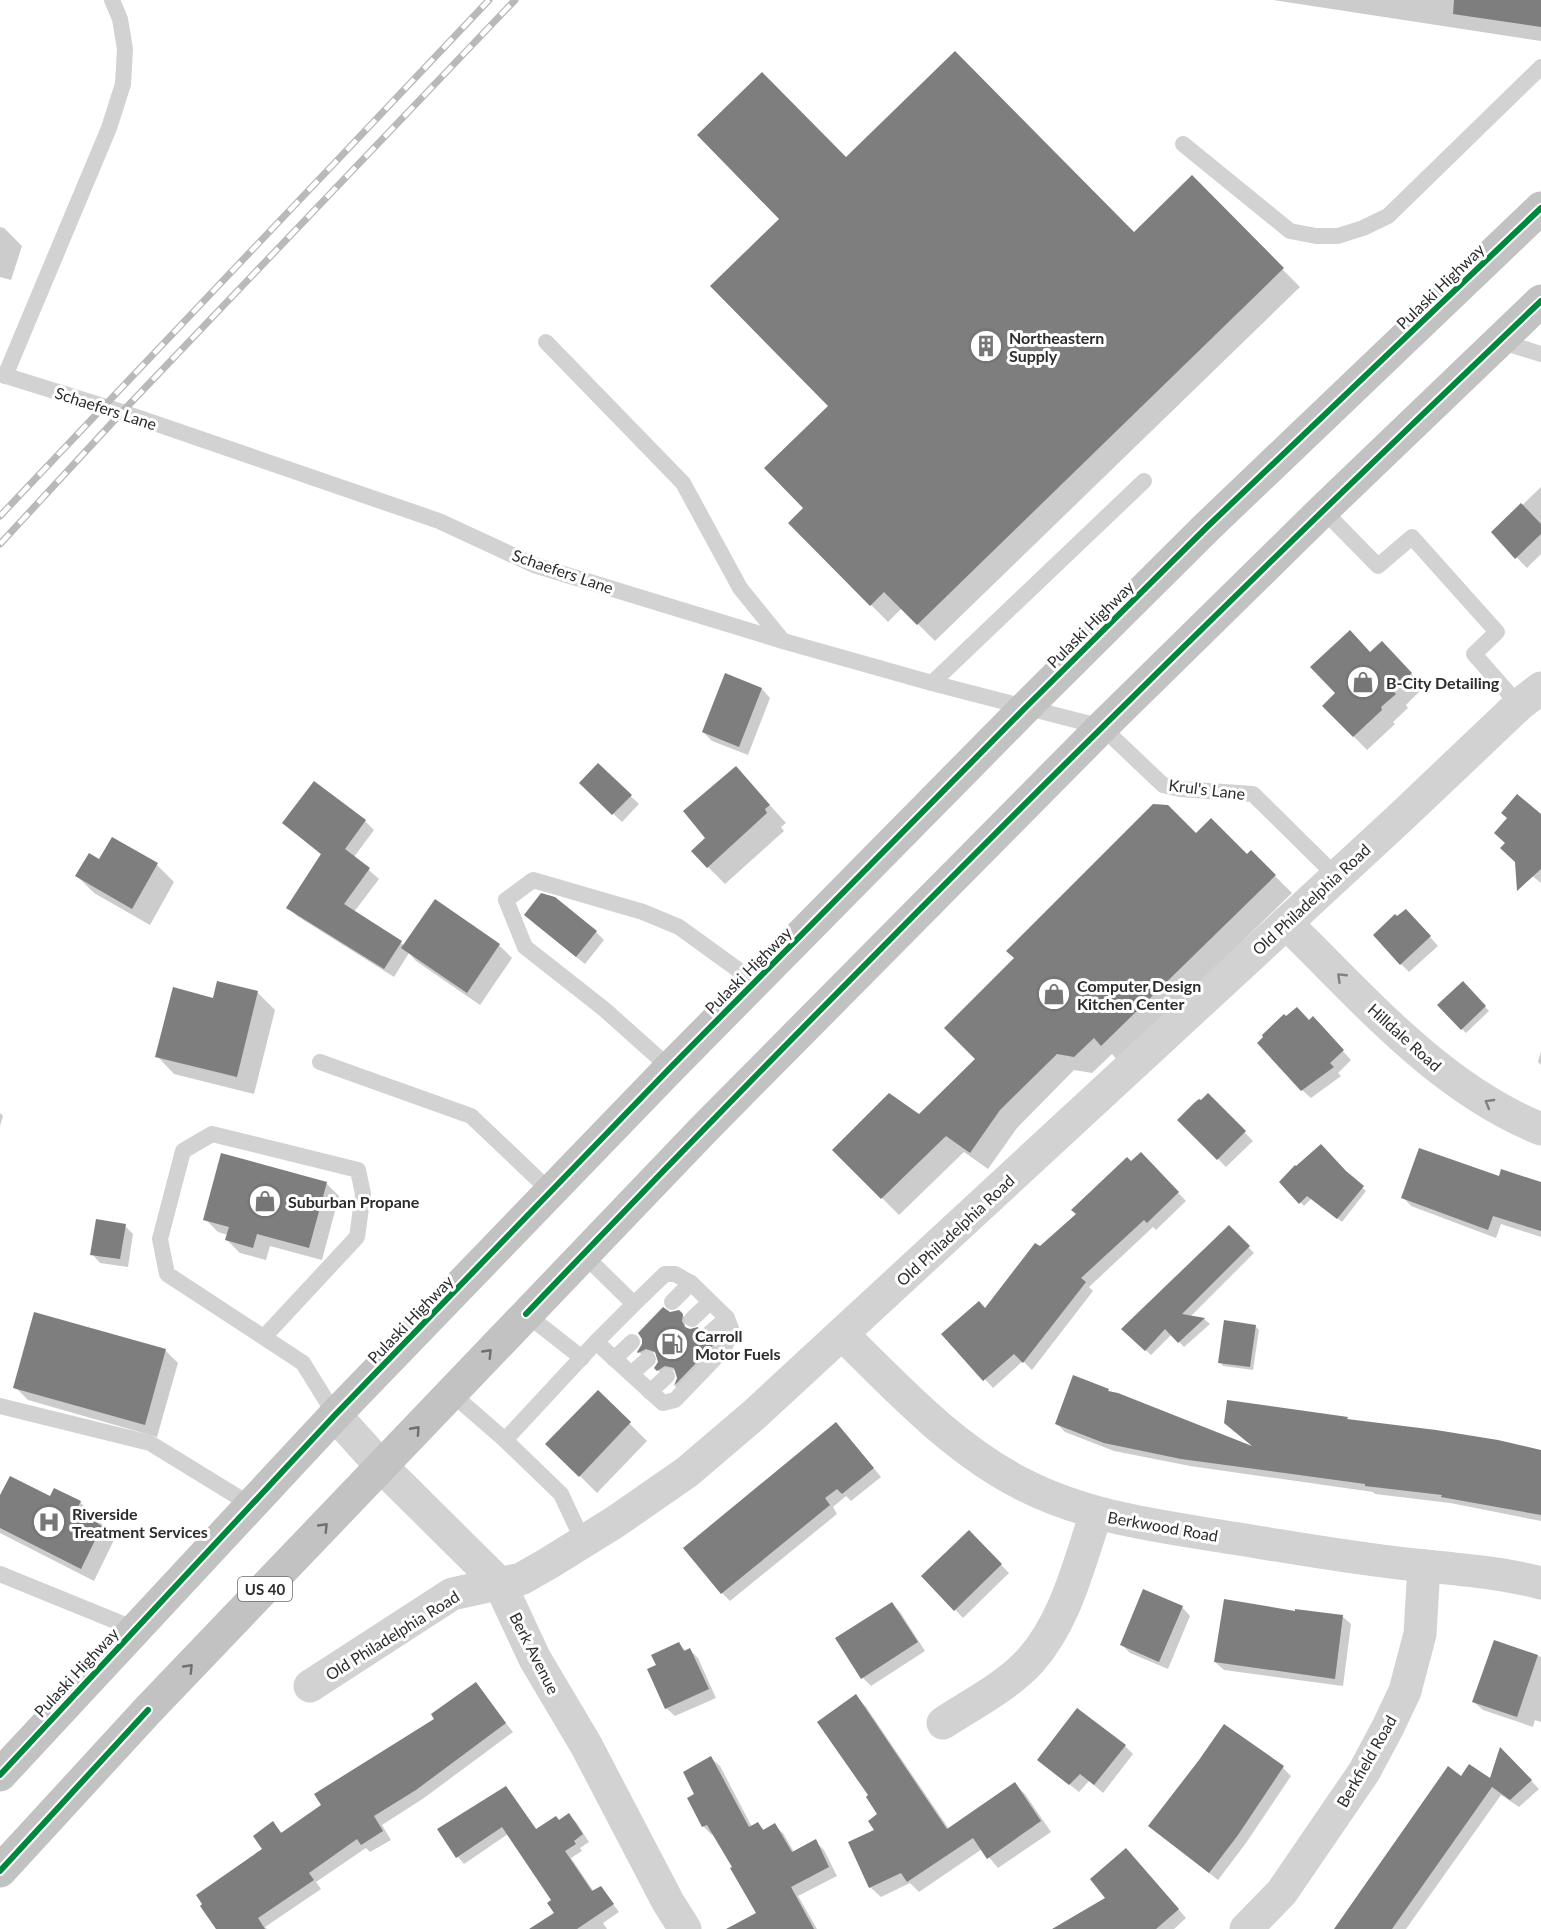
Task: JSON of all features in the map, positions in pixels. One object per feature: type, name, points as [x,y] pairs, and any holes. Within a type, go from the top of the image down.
[{"type":"highway","name":"Pulaski Highway","points":[[0,1775],[335,1415],[670,1068],[1025,708],[1208,527],[1541,208]]},
{"type":"highway","name":"US 40","points":[[0,1871],[148,1710],[712,1120],[1102,727],[1323,510],[1541,301]]},
{"type":"street","name":"Old Philadelphia Road","points":[[310,1686],[452,1594],[521,1579],[615,1522],[687,1472],[843,1334],[1530,697]]},
{"type":"street","name":"Hilldale Road","points":[[1286,923],[1421,1055],[1475,1094],[1515,1118],[1541,1129]]},
{"type":"street","name":"Berkwood Road","points":[[843,1334],[936,1426],[972,1453],[1020,1483],[1055,1500],[1096,1514],[1320,1552],[1424,1566],[1474,1569],[1541,1583]]},
{"type":"street","name":"Berk Avenue","points":[[335,1415],[382,1467],[500,1584],[535,1659],[586,1744],[684,1929]]},
{"type":"street","points":[[943,1723],[1002,1684],[1020,1669],[1052,1631],[1096,1514]]},
{"type":"street","name":"Berkfield Road","points":[[1246,1929],[1282,1892],[1364,1772],[1388,1727],[1405,1691],[1420,1634],[1424,1566]]},
{"type":"lane","points":[[3,375],[109,128],[123,84],[125,49],[120,19],[112,0]]},
{"type":"lane","points":[[1184,144],[1290,231],[1316,236],[1338,236],[1364,228],[1388,216],[1541,67]]},
{"type":"lane","points":[[1499,341],[1541,354]]},
{"type":"lane","points":[[546,342],[683,483],[740,588],[783,640]]},
{"type":"lane","name":"Schaefers Lane","points":[[3,375],[122,412],[160,427],[439,521],[534,565],[932,683],[1102,727]]},
{"type":"lane","points":[[932,683],[1144,481]]},
{"type":"lane","points":[[1323,510],[1378,567],[1412,537],[1497,632],[1474,654],[1530,697]]},
{"type":"lane","name":"Krul's Lane","points":[[1102,727],[1163,785],[1180,789],[1253,794],[1336,876]]},
{"type":"lane","points":[[670,1068],[604,1009],[525,947],[506,900],[533,880],[643,912],[679,927],[755,982]]},
{"type":"lane","points":[[320,1062],[471,1116],[551,1192]]},
{"type":"lane","points":[[264,1337],[357,1237],[363,1194],[358,1170],[212,1134],[183,1151],[160,1239],[168,1274],[264,1337],[303,1362],[335,1415]]},
{"type":"lane","points":[[582,1254],[634,1304]]},
{"type":"lane","points":[[505,1440],[596,1342],[665,1274],[675,1274],[691,1283],[727,1318],[732,1331],[723,1350],[675,1400],[663,1403],[596,1342]]},
{"type":"lane","points":[[672,1302],[691,1283]]},
{"type":"lane","points":[[692,1319],[710,1302]]},
{"type":"lane","points":[[526,1314],[582,1358]]},
{"type":"lane","points":[[709,1334],[727,1318]]},
{"type":"lane","points":[[614,1359],[632,1342]]},
{"type":"lane","points":[[631,1374],[648,1359]]},
{"type":"lane","points":[[650,1392],[667,1376]]},
{"type":"lane","points":[[450,1392],[505,1440],[561,1494],[583,1541]]},
{"type":"lane","points":[[0,1406],[150,1443],[251,1505]]},
{"type":"lane","points":[[0,1574],[135,1629]]},
{"type":"building","points":[[1454,0],[1541,0],[1541,27],[1453,14]]},
{"type":"building","name":"Northeastern Supply","points":[[955,51],[1134,232],[1192,175],[1284,268],[917,625],[884,592],[870,606],[788,523],[803,508],[764,468],[828,406],[710,286],[779,219],[697,135],[762,72],[846,157]]},
{"type":"building","points":[[1521,503],[1541,524],[1541,534],[1515,559],[1491,532]]},
{"type":"building","name":"B-City Detailing","points":[[1350,630],[1370,652],[1382,641],[1412,673],[1393,691],[1396,694],[1381,707],[1382,710],[1353,737],[1322,706],[1335,693],[1310,667]]},
{"type":"building","points":[[725,673],[762,688],[739,747],[702,732]]},
{"type":"building","points":[[598,763],[632,795],[612,815],[579,783]]},
{"type":"building","points":[[736,766],[770,805],[765,809],[767,813],[707,868],[691,851],[705,838],[683,811]]},
{"type":"building","points":[[314,781],[366,820],[345,849],[370,868],[344,904],[402,941],[384,969],[286,908],[321,854],[282,823]]},
{"type":"building","points":[[1517,794],[1541,814],[1541,869],[1517,891],[1515,862],[1500,848],[1505,843],[1494,833],[1507,818],[1501,813]]},
{"type":"building","points":[[1153,804],[1168,805],[1196,833],[1211,818],[1247,854],[1251,850],[1276,875],[1101,1046],[1094,1038],[1074,1057],[1057,1054],[1000,1110],[970,1153],[946,1136],[881,1199],[832,1150],[889,1093],[919,1114],[975,1059],[944,1028],[1014,958],[1006,951]]},
{"type":"building","points":[[112,837],[158,863],[132,909],[75,876],[89,853],[99,859]]},
{"type":"building","points":[[541,893],[555,897],[597,931],[576,957],[524,915]]},
{"type":"building","points":[[435,899],[500,944],[467,993],[401,948]]},
{"type":"building","points":[[1406,909],[1431,936],[1400,965],[1373,935],[1395,914],[1397,916]]},
{"type":"building","points":[[217,981],[258,991],[237,1077],[155,1057],[173,987],[213,998]]},
{"type":"building","points":[[1463,981],[1486,1006],[1461,1030],[1437,1005]]},
{"type":"building","points":[[1297,1007],[1309,1020],[1313,1016],[1344,1050],[1330,1063],[1334,1067],[1301,1091],[1257,1043],[1284,1014],[1286,1016]]},
{"type":"building","points":[[1208,1093],[1246,1131],[1217,1160],[1177,1120]]},
{"type":"building","points":[[1321,1144],[1346,1171],[1364,1186],[1337,1219],[1307,1196],[1299,1204],[1279,1182],[1295,1165]]},
{"type":"building","points":[[1419,1148],[1499,1176],[1501,1169],[1541,1182],[1541,1231],[1493,1216],[1488,1230],[1401,1198]]},
{"type":"building","points":[[1141,1152],[1179,1192],[1147,1223],[1144,1220],[1081,1278],[1086,1282],[1023,1363],[1014,1354],[983,1381],[941,1334],[979,1301],[985,1308],[1035,1243],[1040,1246],[1076,1214],[1071,1210],[1127,1157],[1131,1161]]},
{"type":"building","name":"Suburban Propane","points":[[221,1153],[327,1182],[309,1248],[257,1234],[253,1248],[225,1240],[229,1227],[203,1220]]},
{"type":"building","points":[[96,1219],[126,1224],[120,1259],[90,1255]]},
{"type":"building","points":[[1229,1225],[1250,1246],[1182,1314],[1205,1318],[1178,1343],[1165,1329],[1145,1351],[1121,1329]]},
{"type":"building","name":"Carroll Motor Fuels","points":[[663,1307],[670,1312],[679,1310],[683,1314],[682,1321],[685,1327],[690,1329],[698,1327],[702,1341],[706,1344],[715,1343],[674,1386],[677,1378],[674,1368],[665,1366],[657,1371],[654,1368],[658,1362],[655,1352],[646,1349],[637,1352],[642,1344],[638,1333]]},
{"type":"building","points":[[34,1312],[166,1349],[145,1425],[13,1388]]},
{"type":"building","points":[[1224,1320],[1256,1325],[1250,1367],[1218,1363]]},
{"type":"building","points":[[1073,1375],[1109,1389],[1108,1391],[1252,1446],[1224,1423],[1227,1400],[1436,1430],[1541,1450],[1541,1515],[1441,1497],[1442,1495],[1181,1459],[1104,1443],[1055,1424]]},
{"type":"building","points":[[598,1390],[631,1422],[579,1477],[545,1444]]},
{"type":"building","points":[[836,1422],[874,1468],[842,1494],[837,1489],[825,1498],[830,1505],[721,1594],[683,1548]]},
{"type":"building","name":"Riverside Treatment Services","points":[[10,1476],[50,1496],[54,1488],[81,1501],[77,1509],[99,1520],[98,1524],[102,1526],[81,1569],[0,1528],[0,1495]]},
{"type":"building","points":[[969,1530],[1002,1564],[954,1611],[921,1576]]},
{"type":"building","points":[[1143,1589],[1183,1606],[1159,1662],[1120,1645]]},
{"type":"building","points":[[1224,1599],[1295,1611],[1295,1609],[1343,1615],[1335,1679],[1214,1662]]},
{"type":"building","points":[[892,1602],[918,1642],[861,1679],[835,1638]]},
{"type":"building","points":[[1494,1640],[1538,1655],[1517,1717],[1472,1702]]},
{"type":"building","points":[[679,1642],[684,1651],[690,1648],[709,1689],[665,1709],[647,1669],[656,1665],[651,1655]]},
{"type":"building","points":[[476,1682],[506,1723],[416,1790],[374,1816],[383,1831],[361,1845],[357,1839],[309,1873],[314,1880],[258,1918],[265,1929],[216,1929],[200,1906],[202,1904],[196,1895],[262,1849],[253,1836],[273,1821],[281,1833],[321,1805],[314,1794],[434,1719],[431,1714]]},
{"type":"building","points":[[856,1694],[947,1829],[1015,1782],[1041,1821],[987,1859],[973,1838],[907,1882],[901,1873],[869,1888],[848,1842],[874,1830],[868,1821],[877,1814],[866,1797],[868,1795],[817,1722]]},
{"type":"building","points":[[1077,1708],[1126,1745],[1094,1785],[1080,1774],[1069,1785],[1037,1760]]},
{"type":"building","points":[[1224,1724],[1284,1766],[1238,1835],[1209,1873],[1148,1826]]},
{"type":"building","points":[[1500,1747],[1532,1780],[1510,1800],[1492,1787],[1392,1929],[1334,1929],[1448,1766],[1461,1776],[1469,1764],[1490,1778]]},
{"type":"building","points":[[711,1756],[749,1827],[758,1822],[763,1830],[775,1823],[792,1852],[816,1839],[829,1867],[791,1887],[814,1929],[726,1929],[756,1913],[707,1825],[702,1827],[687,1798],[694,1794],[683,1772]]},
{"type":"building","points":[[506,1786],[536,1829],[556,1816],[559,1820],[569,1813],[583,1834],[574,1841],[576,1844],[565,1851],[592,1891],[601,1886],[614,1904],[577,1929],[529,1929],[554,1913],[547,1903],[551,1900],[502,1827],[456,1858],[437,1829]]},
{"type":"building","points":[[1126,1848],[1179,1909],[1156,1929],[1052,1929],[1105,1898],[1090,1879]]},
{"type":"railway","points":[[0,516],[489,0]]},
{"type":"railway","points":[[0,544],[122,412],[515,0]]},
{"type":"cycle path","points":[[0,1775],[335,1415],[670,1068],[1207,527],[1541,208]]},
{"type":"cycle path","points":[[526,1314],[775,1056],[1027,802],[1541,301]]},
{"type":"cycle path","points":[[0,1871],[148,1710]]},
{"type":"place","name":"Northeastern Supply","points":[[986,346]]},
{"type":"place","name":"B-City Detailing","points":[[1363,682]]},
{"type":"place","name":"Computer Design Kitchen Center","points":[[1054,994]]},
{"type":"place","name":"Suburban Propane","points":[[265,1201]]},
{"type":"place","name":"Carroll Motor Fuels","points":[[672,1344]]},
{"type":"place","name":"Riverside Treatment Services","points":[[49,1522]]}]
